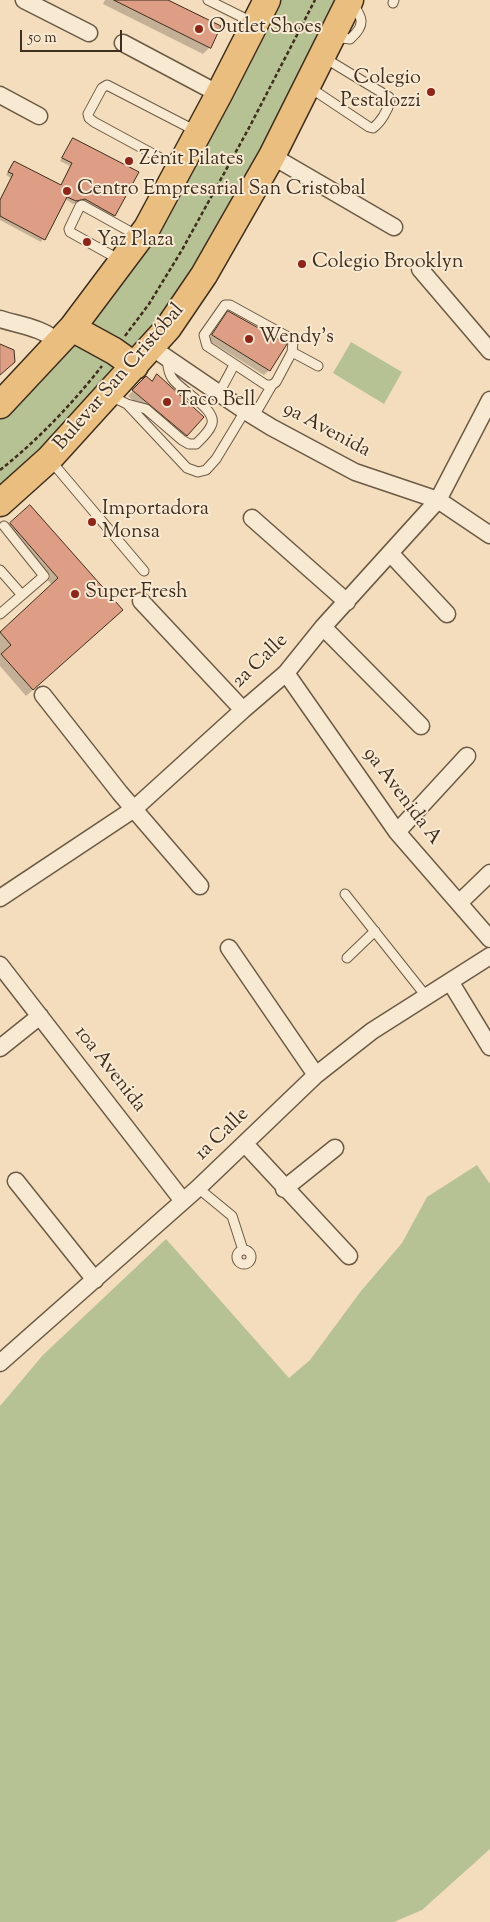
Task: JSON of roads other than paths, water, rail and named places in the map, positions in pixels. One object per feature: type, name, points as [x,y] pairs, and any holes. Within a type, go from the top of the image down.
[{"type":"main road","name":"Bulevar San Cristóbal","points":[[2,515],[49,459],[117,401],[142,356],[168,328],[204,275],[272,156],[350,0]]},
{"type":"main road","points":[[0,405],[65,336],[123,262],[140,237],[219,94],[263,6]]},
{"type":"main road","points":[[65,336],[142,356]]},
{"type":"street","points":[[24,0],[89,33]]},
{"type":"street","points":[[123,43],[219,94]]},
{"type":"street","points":[[0,95],[39,116]]},
{"type":"street","points":[[272,156],[394,227]]},
{"type":"street","points":[[420,268],[490,351]]},
{"type":"street","points":[[0,319],[53,337],[65,336]]},
{"type":"street","name":"9a Avenida","points":[[142,356],[219,393],[250,413],[355,472],[438,500],[490,535]]},
{"type":"street","name":"2a Calle","points":[[0,898],[134,808],[286,674],[323,628],[438,500],[490,400]]},
{"type":"street","points":[[252,518],[347,602]]},
{"type":"street","points":[[390,553],[446,614]]},
{"type":"street","points":[[141,601],[243,710]]},
{"type":"street","points":[[323,628],[422,726]]},
{"type":"street","name":"9a Avenida A","points":[[286,674],[398,832],[490,939]]},
{"type":"street","points":[[43,695],[200,886]]},
{"type":"street","points":[[398,832],[467,756]]},
{"type":"street","points":[[459,903],[490,873]]},
{"type":"street","points":[[229,948],[316,1075]]},
{"type":"street","name":"1a Calle","points":[[1,1360],[95,1280],[198,1188],[316,1075],[372,1031],[426,996],[451,983],[490,956]]},
{"type":"street","name":"10a Avenida","points":[[0,965],[183,1201]]},
{"type":"street","points":[[451,983],[490,1047]]},
{"type":"street","points":[[0,1048],[40,1016]]},
{"type":"street","points":[[245,1144],[284,1189],[349,1256]]},
{"type":"street","points":[[284,1189],[335,1148]]},
{"type":"street","points":[[16,1181],[95,1280]]},
{"type":"lane","points":[[208,0],[263,6]]},
{"type":"lane","points":[[307,85],[373,128],[377,125],[389,105],[389,98],[327,46]]},
{"type":"lane","points":[[179,168],[94,122],[89,118],[88,114],[102,88],[107,85],[198,132]]},
{"type":"lane","points":[[123,262],[70,232],[69,228],[80,206],[82,205],[140,237]]},
{"type":"lane","points":[[117,401],[187,468],[198,472],[206,470],[276,382],[292,352],[293,342],[290,338],[225,304],[204,335],[207,346],[266,385],[272,385]]},
{"type":"lane","points":[[292,352],[318,366]]},
{"type":"lane","points":[[117,401],[146,409],[189,444],[196,444],[212,425],[213,419],[210,412],[181,388],[172,378],[168,369],[142,356]]},
{"type":"lane","points":[[219,393],[234,365]]},
{"type":"lane","points":[[49,459],[144,571]]},
{"type":"lane","points":[[0,614],[42,578],[43,574],[2,515]]},
{"type":"lane","points":[[0,570],[22,595]]},
{"type":"lane","points":[[344,894],[426,996]]},
{"type":"lane","points":[[347,958],[375,931]]},
{"type":"lane","points":[[198,1188],[232,1216],[243,1250]]},
{"type":"place","name":"Outlet Shoes","points":[[199,29]]},
{"type":"place","name":"Colegio Pestalozzi","points":[[431,92]]},
{"type":"place","name":"Zénit Pilates","points":[[129,161]]},
{"type":"place","name":"Centro Empresarial San Cristobal","points":[[67,191]]},
{"type":"place","name":"Yaz Plaza","points":[[87,242]]},
{"type":"place","name":"Colegio Brooklyn","points":[[302,264]]},
{"type":"place","name":"Wendy's","points":[[249,339]]},
{"type":"place","name":"Taco Bell","points":[[167,402]]},
{"type":"place","name":"Importadora Monsa","points":[[92,522]]},
{"type":"place","name":"Super Fresh","points":[[75,594]]}]
